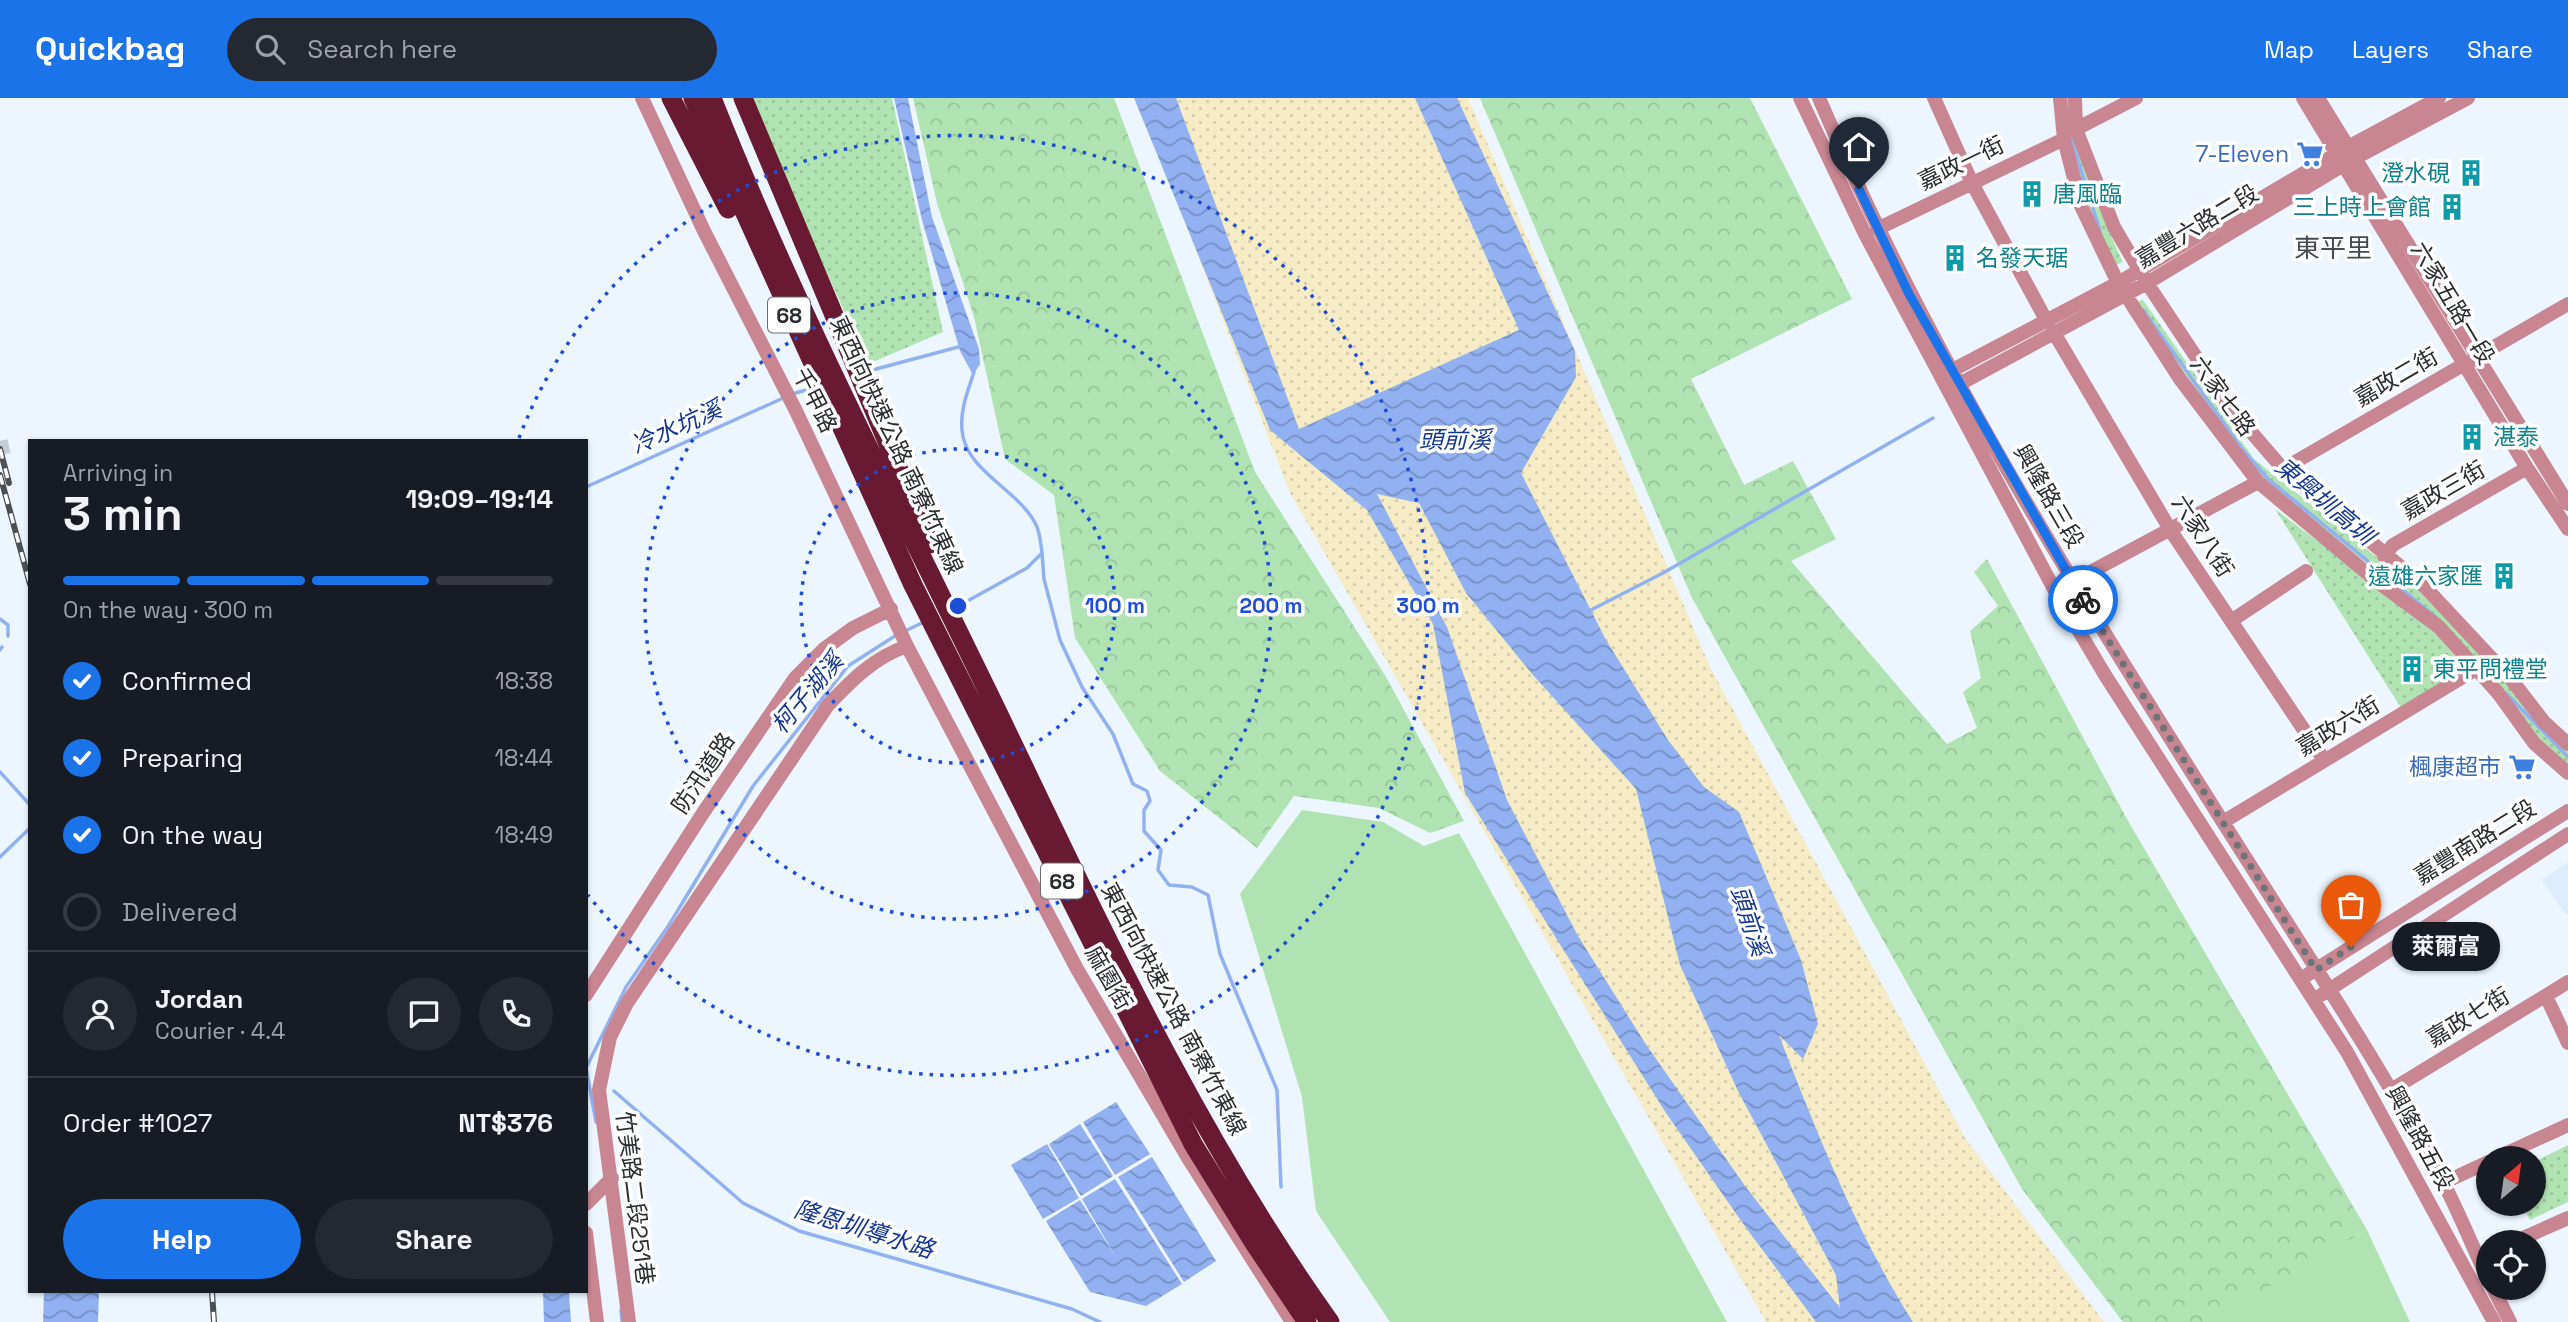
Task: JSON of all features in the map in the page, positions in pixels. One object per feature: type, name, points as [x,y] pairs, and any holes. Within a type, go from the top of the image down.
[{"type":"highway","points":[[671,98],[714,180],[793,347],[839,426]]},
{"type":"highway","name":"東西向快速公路 南寮竹東線","points":[[693,98],[747,201],[1156,1035],[1296,1275],[1330,1322]]},
{"type":"highway","name":"東西向快速公路 南寮竹東線","points":[[712,98],[747,201],[839,426],[913,585],[1194,1144],[1254,1243],[1307,1322]]},
{"type":"highway","points":[[743,98],[960,615],[990,695]]},
{"type":"street","name":"千甲路","points":[[642,98],[907,646]]},
{"type":"street","name":"興隆路三段","points":[[1800,98],[1865,234],[1950,381],[2072,582],[2316,970]]},
{"type":"street","name":"興隆路三段","points":[[1819,98],[1877,229],[2054,589],[2105,675],[2300,979]]},
{"type":"street","name":"六家八街","points":[[1934,98],[1972,183],[2049,326],[2171,531],[2324,760]]},
{"type":"street","name":"六家七路","points":[[2060,98],[2070,134],[2081,206],[2121,288],[2180,379],[2258,482],[2374,579],[2439,627],[2534,743],[2568,773]]},
{"type":"street","name":"六家七路","points":[[2075,98],[2070,134],[2114,227],[2228,405],[2284,469],[2425,587],[2511,679],[2544,722],[2568,744]]},
{"type":"street","name":"嘉政一街","points":[[1877,229],[2070,134],[2136,98]]},
{"type":"street","name":"六家五路一段","points":[[2303,98],[2346,157],[2479,356],[2568,504]]},
{"type":"street","name":"六家五路一段","points":[[2318,98],[2346,157],[2464,364],[2527,468],[2568,529]]},
{"type":"street","name":"嘉豐六路二段","points":[[1950,381],[2144,277],[2346,157],[2439,98]]},
{"type":"street","name":"嘉豐六路二段","points":[[2346,157],[2468,98]]},
{"type":"street","name":"嘉政二街","points":[[2284,469],[2568,304]]},
{"type":"street","name":"嘉政三街","points":[[2385,556],[2393,545],[2527,468]]},
{"type":"street","points":[[2072,582],[2258,482]]},
{"type":"street","points":[[2231,621],[2306,571]]},
{"type":"street","name":"防汛道路","points":[[588,992],[695,824],[795,678],[824,649],[853,628],[891,609]]},
{"type":"street","name":"竹美路二段251巷","points":[[629,1322],[599,1090],[610,1037],[626,1003],[828,705],[856,676],[886,653],[907,646]]},
{"type":"street","name":"麻園街","points":[[907,646],[1077,969],[1188,1158],[1292,1322]]},
{"type":"street","name":"嘉政六街","points":[[2222,822],[2476,669]]},
{"type":"street","name":"嘉豐南路二段","points":[[2300,979],[2568,811]]},
{"type":"street","name":"嘉豐南路二段","points":[[2314,999],[2568,834]]},
{"type":"street","name":"興隆路五段","points":[[2316,970],[2391,1090],[2476,1243]]},
{"type":"street","name":"興隆路五段","points":[[2300,979],[2347,1052],[2494,1322]]},
{"type":"street","name":"嘉政七街","points":[[2391,1090],[2568,982]]},
{"type":"street","points":[[2546,996],[2568,1043]]},
{"type":"street","points":[[2522,1146],[2568,1125]]},
{"type":"street","points":[[2444,1183],[2476,1168]]},
{"type":"street","points":[[588,1202],[612,1178]]},
{"type":"street","points":[[2541,1230],[2568,1218]]},
{"type":"street","points":[[588,1249],[597,1322]]},
{"type":"street","points":[[2464,1265],[2476,1259]]},
{"type":"street","points":[[2499,1300],[2510,1322]]},
{"type":"shaded area","points":[[2568,862],[2568,914],[2566,915],[2542,880]]},
{"type":"green space","points":[[748,98],[892,98],[943,332],[868,364]]},
{"type":"green space","points":[[913,98],[1114,98],[1255,472],[1385,675],[1464,821],[1430,833],[1379,808],[1294,796],[1257,848],[1160,771],[1075,638],[1054,495],[1005,459],[974,317],[937,203]]},
{"type":"green space","points":[[1480,98],[1750,98],[1852,299],[1691,379],[1744,485],[1793,461],[1836,539],[1791,561],[1947,744],[1977,728],[1963,692],[1981,678],[1970,631],[1998,606],[1974,572],[1987,559],[2127,819],[2367,1230],[2207,1322],[2123,1322],[2022,1189],[1692,598]]},
{"type":"green space","points":[[2062,98],[2072,98],[2079,141],[2090,182],[2123,262],[2114,266],[2084,205]]},
{"type":"green space","points":[[2143,300],[2254,459],[2419,591],[2568,748],[2568,766],[2538,739],[2428,612],[2268,485],[2254,470],[2134,302]]},
{"type":"green space","points":[[2275,509],[2432,628],[2466,670],[2403,711]]},
{"type":"green space","points":[[1302,810],[1383,822],[1424,846],[1459,833],[1727,1322],[1390,1322],[1316,1211],[1302,1097],[1240,894]]},
{"type":"green space","points":[[2568,1145],[2568,1202],[2546,1212],[2546,1156]]},
{"type":"green space","points":[[2367,1230],[2410,1322],[2207,1322],[2209,1319]]},
{"type":"sand","points":[[1137,98],[1468,98],[1710,667],[1965,1138],[2104,1322],[1766,1322],[1290,493]]},
{"type":"water","points":[[894,98],[908,98],[932,217],[979,349],[980,364],[973,375],[960,351],[922,220]]},
{"type":"water","name":"頭前溪","points":[[1134,98],[1176,98],[1299,429],[1519,330],[1415,98],[1457,98],[1575,351],[1576,377],[1521,473],[1606,640],[1668,740],[1704,787],[1739,812],[1801,960],[1818,1024],[1803,1059],[1779,1035],[1856,1219],[1913,1322],[1816,1322],[1744,1225],[1666,1113],[1465,793],[1433,624],[1367,510],[1270,430]],"holes":[[[1377,494],[1419,503],[1466,593],[1533,675],[1636,789],[1680,965],[1738,1091],[1836,1275],[1840,1308],[1745,1186],[1645,1043],[1578,936],[1507,800],[1447,627]]]},
{"type":"water","points":[[1116,1102],[1150,1154],[1115,1175],[1083,1122]]},
{"type":"water","points":[[1080,1124],[1113,1176],[1081,1196],[1049,1144]]},
{"type":"water","points":[[1047,1144],[1079,1198],[1043,1219],[1011,1165]]},
{"type":"water","points":[[1152,1157],[1216,1261],[1184,1282],[1118,1177]]},
{"type":"water","points":[[1115,1179],[1182,1284],[1146,1306],[1090,1292],[1046,1221],[1080,1200],[1117,1259],[1082,1199]]},
{"type":"water","points":[[44,1293],[99,1293],[98,1322],[43,1322]]},
{"type":"water","points":[[543,1293],[569,1293],[571,1322],[544,1322]]},
{"type":"waterway","name":"東興圳高圳","points":[[2070,135],[2100,231]]},
{"type":"waterway","name":"東興圳高圳","points":[[2143,310],[2243,450],[2268,479],[2437,618]]},
{"type":"waterway","name":"冷水坑溪","points":[[865,372],[962,346]]},
{"type":"waterway","name":"柯子湖溪","points":[[953,609],[1027,568],[1042,553],[1038,530],[1029,514],[983,469],[965,445],[962,415],[974,372]]},
{"type":"waterway","name":"冷水坑溪","points":[[792,394],[817,387]]},
{"type":"waterway","name":"冷水坑溪","points":[[588,486],[781,399]]},
{"type":"waterway","points":[[1587,612],[1663,573],[1933,418]]},
{"type":"waterway","points":[[1042,553],[1044,579],[1060,640],[1082,687],[1113,734],[1133,784],[1147,791],[1150,801],[1144,810],[1144,831],[1161,850],[1158,870],[1169,885],[1192,887],[1208,895],[1220,954],[1277,1090],[1281,1187]]},
{"type":"waterway","points":[[0,619],[8,625],[8,636]]},
{"type":"waterway","name":"柯子湖溪","points":[[905,631],[924,622]]},
{"type":"waterway","name":"柯子湖溪","points":[[588,1064],[626,987],[669,925],[753,786],[848,666],[898,634]]},
{"type":"waterway","name":"東興圳高圳","points":[[2506,693],[2568,757]]},
{"type":"waterway","name":"隆恩圳導水路","points":[[0,772],[28,803]]},
{"type":"waterway","name":"冷水坑溪","points":[[0,857],[28,830]]},
{"type":"waterway","name":"柯子湖溪","points":[[588,1079],[596,1122]]},
{"type":"waterway","name":"隆恩圳導水路","points":[[614,1091],[743,1203],[799,1231],[1072,1309],[1100,1322]]},
{"type":"waterway","name":"柯子湖溪","points":[[621,1310],[622,1322]]},
{"type":"tunnel","points":[[0,448],[9,446]]},
{"type":"railway","points":[[0,449],[9,483]]},
{"type":"railway","points":[[0,475],[28,577]]},
{"type":"railway","points":[[212,1293],[214,1322]]},
{"type":"way so far","points":[[2083,600],[2316,970],[2351,947]]},
{"type":"place","name":"7-Eleven","points":[[2310,154]]},
{"type":"place","name":"澄水硯","points":[[2471,173]]},
{"type":"place","name":"唐風臨","points":[[2032,194]]},
{"type":"place","name":"三上時上會館","points":[[2452,207]]},
{"type":"place","name":"名發天琚","points":[[1955,258]]},
{"type":"place","name":"湛泰","points":[[2472,437]]},
{"type":"place","name":"遠雄六家匯","points":[[2504,576]]},
{"type":"place","name":"東平問禮堂","points":[[2412,669]]},
{"type":"place","name":"楓康超市","points":[[2522,767]]},
{"type":"place","name":"萊爾富","points":[[2351,947]]},
{"type":"district","name":"東平里","points":[[2333,248]]},
{"type":"route","points":[[1859,189],[1909,294],[2083,600]]}]
